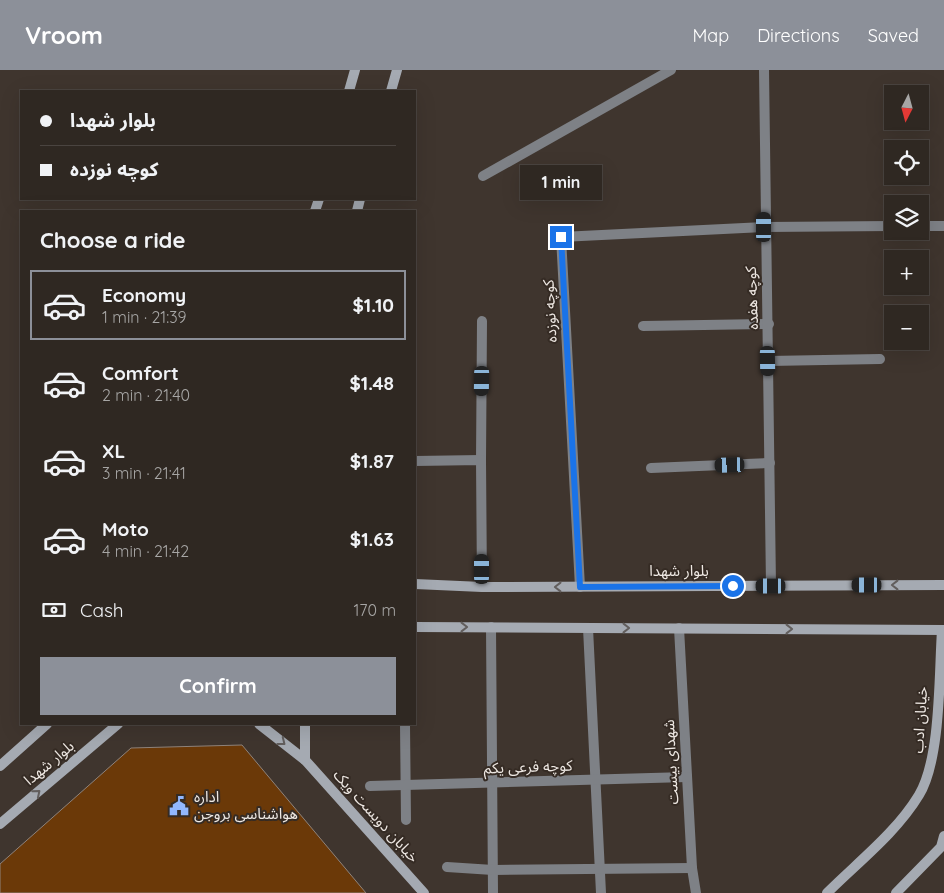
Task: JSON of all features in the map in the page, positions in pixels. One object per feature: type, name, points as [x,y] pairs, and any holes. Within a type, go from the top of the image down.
[{"type":"main road","points":[[349,90],[355,70]]},
{"type":"main road","points":[[391,90],[397,70]]},
{"type":"main road","name":"بلوار شهدا","points":[[416,584],[482,587],[944,585]]},
{"type":"main road","points":[[416,627],[943,630]]},
{"type":"main road","name":"خیابان ادب","points":[[827,893],[902,819],[920,794],[933,759],[943,630]]},
{"type":"main road","name":"بلوار شهدا","points":[[0,766],[46,725]]},
{"type":"main road","name":"بلوار شهدا","points":[[0,824],[117,725]]},
{"type":"main road","name":"خیابان دویست ویک","points":[[260,725],[305,760],[424,893]]},
{"type":"main road","points":[[305,725],[305,760]]},
{"type":"main road","points":[[896,893],[941,847],[944,840]]},
{"type":"street","points":[[483,176],[671,70]]},
{"type":"street","name":"کوچه هفده","points":[[764,70],[764,227],[769,324],[771,586]]},
{"type":"street","points":[[764,227],[884,226]]},
{"type":"street","points":[[929,226],[944,226]]},
{"type":"street","name":"کوچه نوزده","points":[[580,587],[561,237],[764,227]]},
{"type":"street","points":[[482,322],[482,587]]},
{"type":"street","points":[[643,326],[769,324]]},
{"type":"street","points":[[768,361],[880,360]]},
{"type":"street","points":[[416,461],[481,460]]},
{"type":"street","points":[[651,468],[770,463]]},
{"type":"street","points":[[491,627],[493,893]]},
{"type":"street","points":[[588,628],[601,893]]},
{"type":"street","name":"شهدای بیست","points":[[679,628],[692,868],[696,893]]},
{"type":"street","points":[[405,725],[406,820]]},
{"type":"street","name":"کوچه فرعی یکم","points":[[370,786],[687,777]]},
{"type":"street","points":[[447,867],[493,870],[692,868]]},
{"type":"building","name":"اداره هواشناسی بروجن","points":[[242,745],[366,893],[0,893],[0,864],[131,748]]},
{"type":"place","name":"اداره هواشناسی بروجن","points":[[179,806]]},
{"type":"route","points":[[561,237],[580,587],[733,586]]}]
